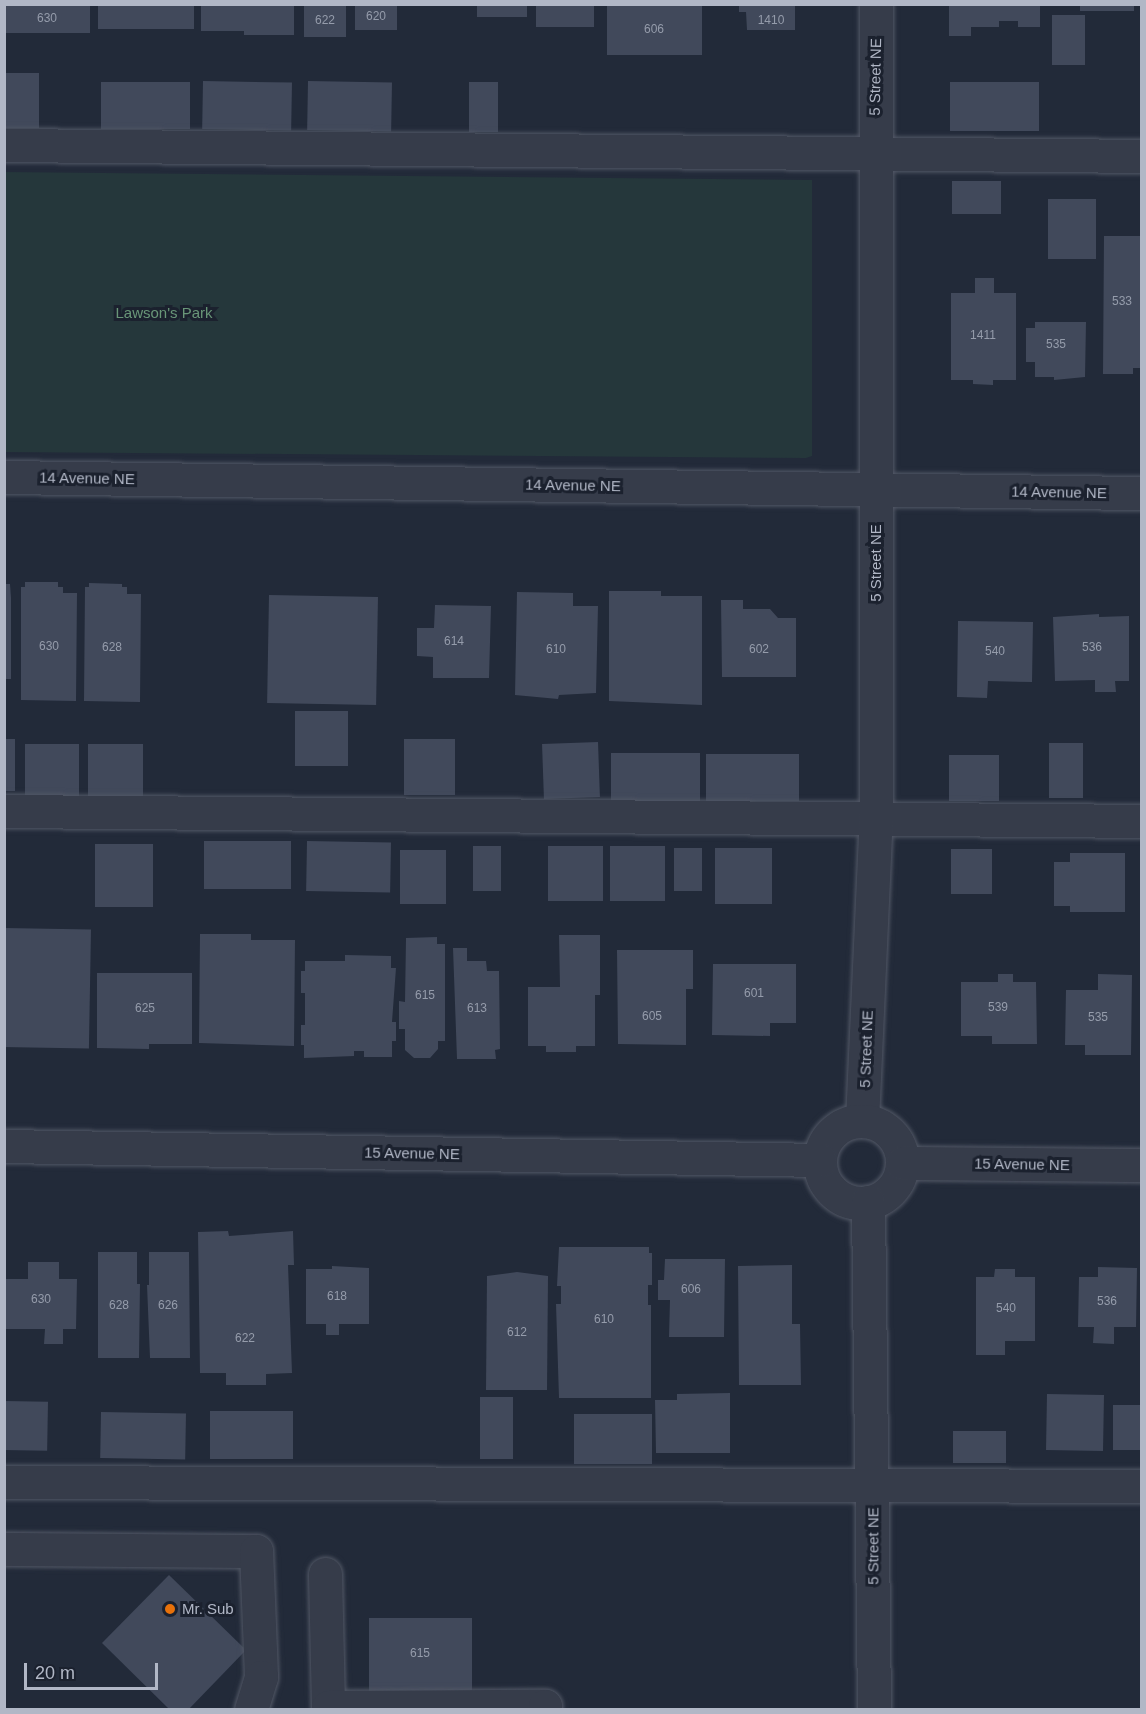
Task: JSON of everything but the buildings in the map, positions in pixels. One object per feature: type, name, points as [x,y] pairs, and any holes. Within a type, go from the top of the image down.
[{"type":"street","name":"5 Street NE","points":[[862,1121],[876,818],[874,153],[876,4]]},
{"type":"street","points":[[4,145],[1142,156]]},
{"type":"street","name":"14 Avenue NE","points":[[4,477],[1142,494]]},
{"type":"street","points":[[4,811],[1142,821]]},
{"type":"street","points":[[862,1121],[886,1129],[895,1139],[902,1162],[899,1176],[892,1188],[881,1197],[868,1202],[844,1199],[834,1192],[826,1183],[820,1160],[822,1148],[838,1128],[862,1121]]},
{"type":"street","name":"15 Avenue NE","points":[[4,1146],[820,1160]]},
{"type":"street","name":"15 Avenue NE","points":[[902,1162],[1142,1165]]},
{"type":"street","name":"5 Street NE","points":[[868,1202],[874,1710]]},
{"type":"street","points":[[4,1482],[1142,1486]]},
{"type":"street","points":[[4,1549],[256,1551],[261,1677],[251,1710]]},
{"type":"street","points":[[325,1575],[328,1707],[545,1706],[545,1710]]},
{"type":"green space","name":"Lawson's Park","points":[[5,172],[812,180],[812,456],[806,458],[5,452]]},
{"type":"place","name":"Mr. Sub","points":[[170,1609]]}]
